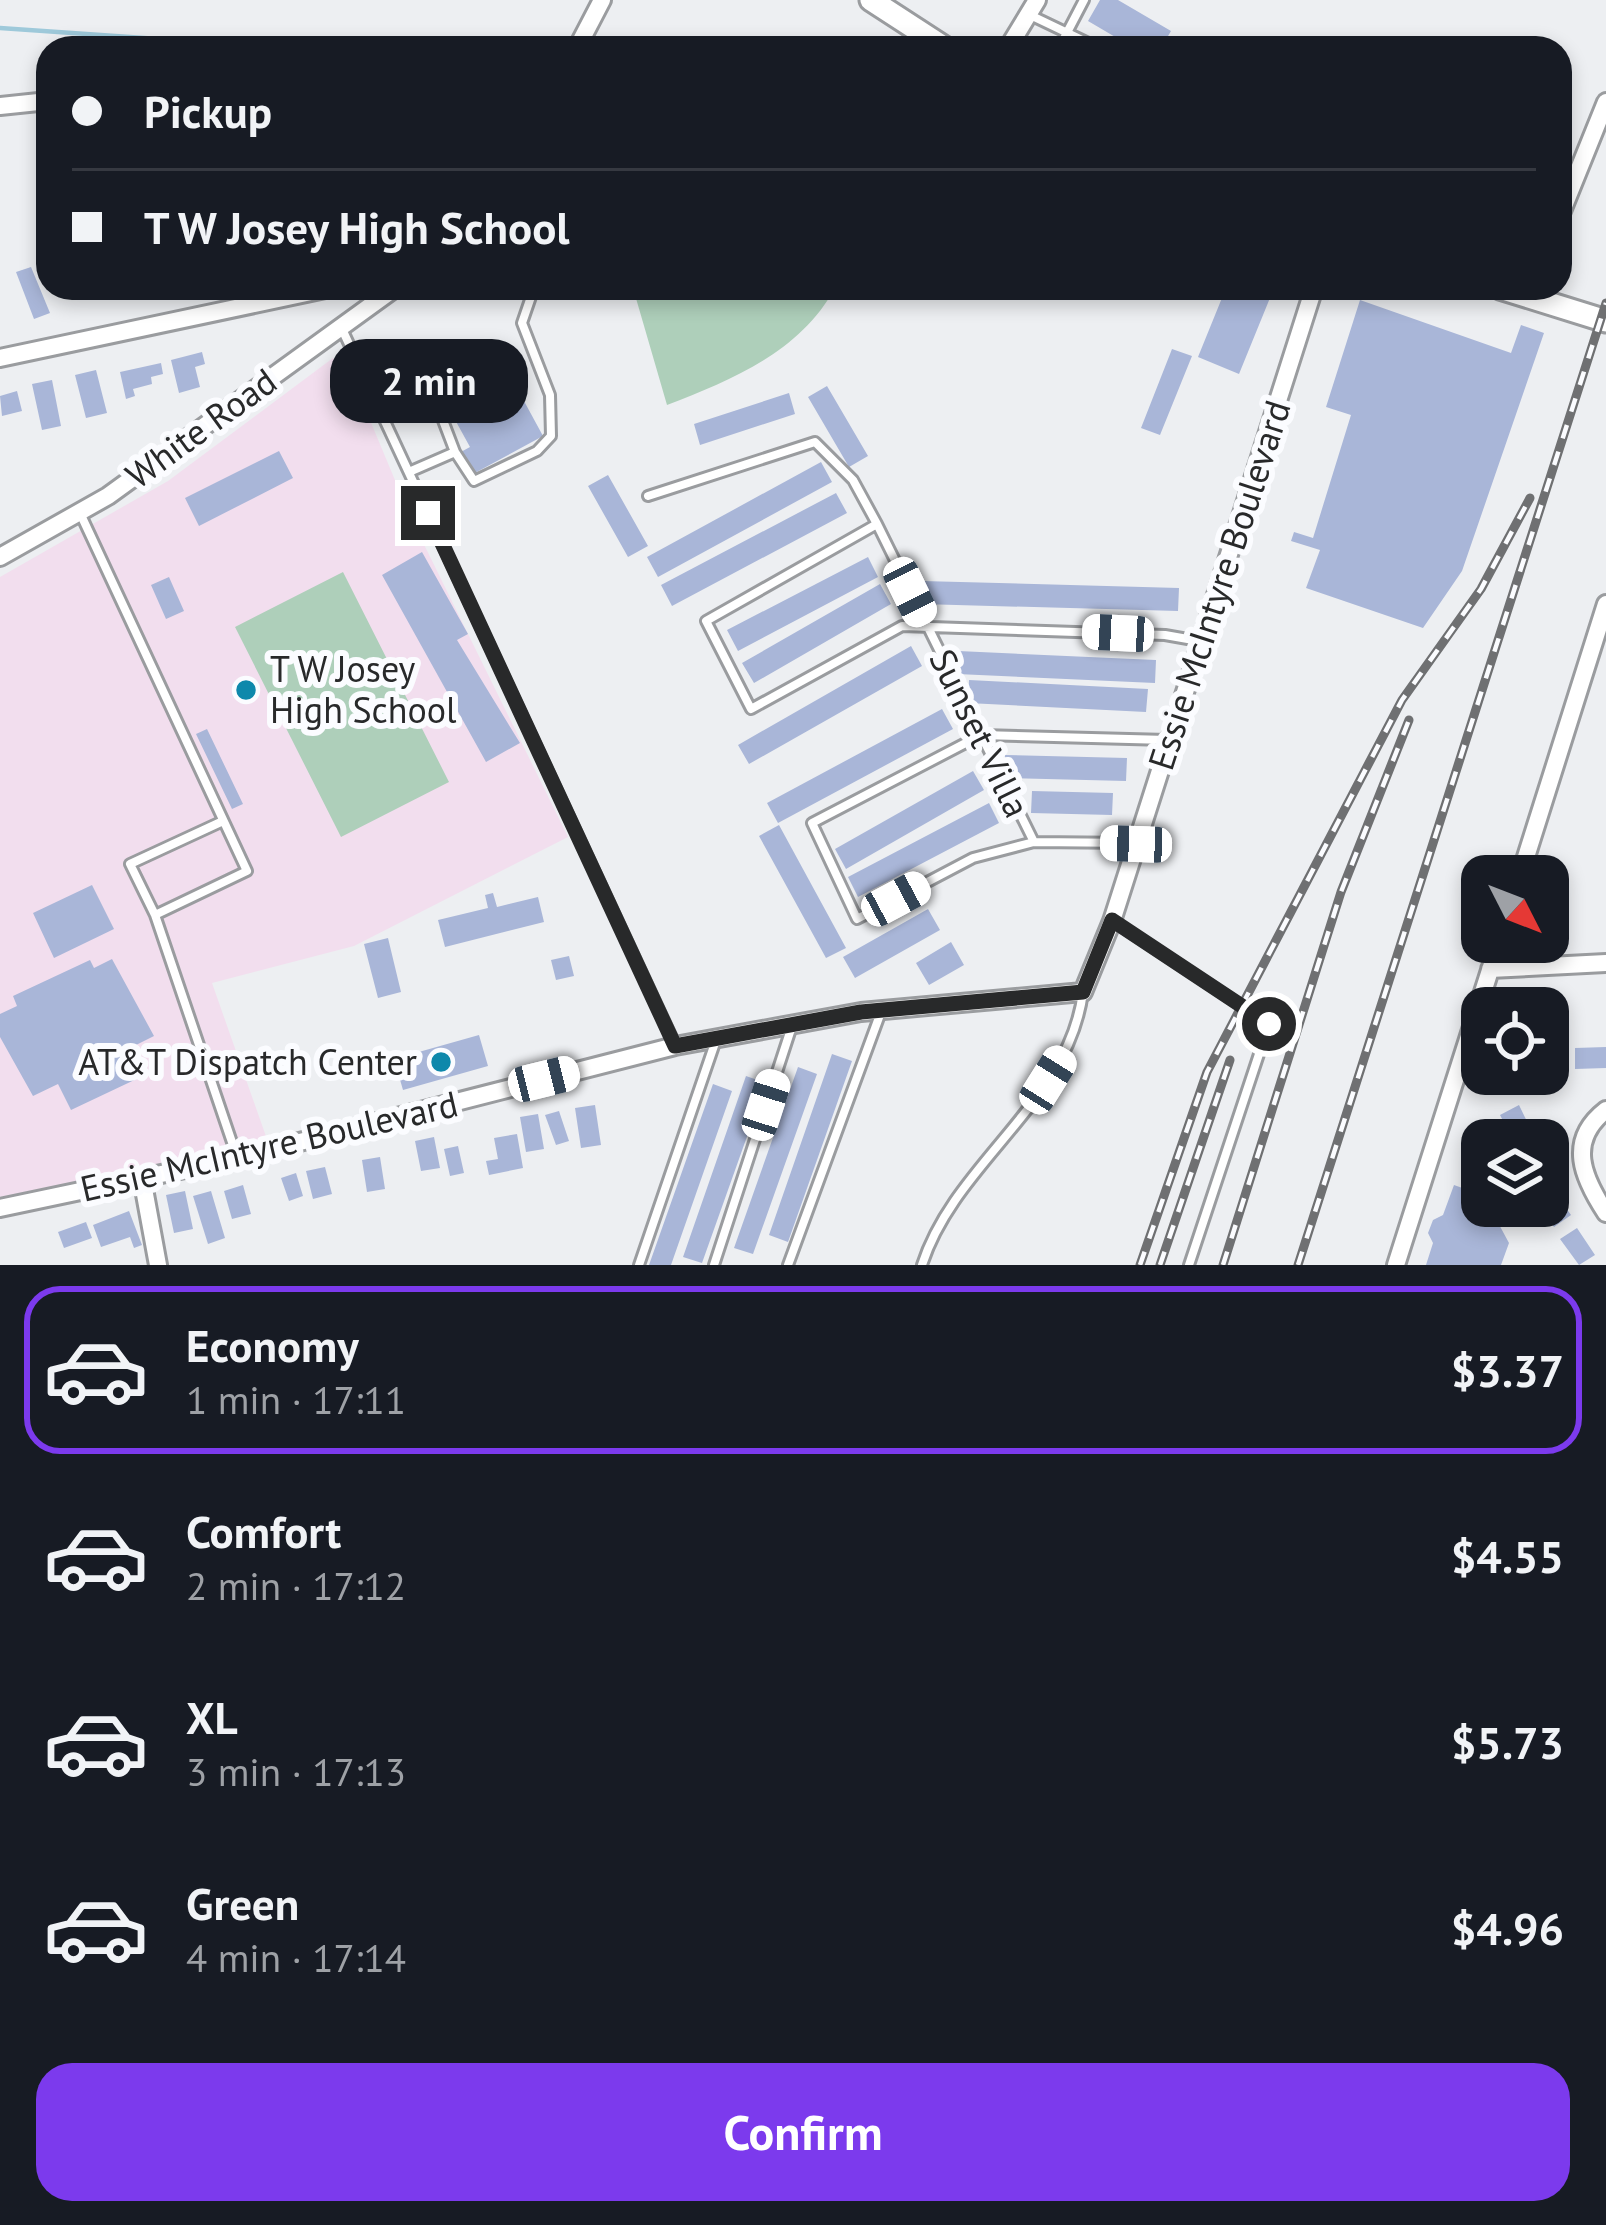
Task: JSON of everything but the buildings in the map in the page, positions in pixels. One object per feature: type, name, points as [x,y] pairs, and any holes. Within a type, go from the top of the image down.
[{"type":"street","points":[[584,36],[602,0]]},
{"type":"street","points":[[871,0],[926,36]]},
{"type":"street","points":[[1015,36],[1033,7]]},
{"type":"street","points":[[0,106],[36,102]]},
{"type":"street","points":[[1572,187],[1606,102]]},
{"type":"street","points":[[0,358],[273,300]]},
{"type":"street","name":"White Road","points":[[0,557],[79,512],[378,300]]},
{"type":"street","name":"Essie McIntyre Boulevard","points":[[0,1208],[237,1159],[675,1046],[882,1011],[1083,992],[1112,920],[1311,300]]},
{"type":"street","points":[[1549,300],[1606,321]]},
{"type":"street","points":[[1527,855],[1606,604]]},
{"type":"street","points":[[1490,969],[1606,962]]},
{"type":"street","points":[[1396,1265],[1492,963]]},
{"type":"street","points":[[1606,1110],[1592,1124],[1580,1157],[1588,1186],[1606,1214]]},
{"type":"street","points":[[142,1178],[158,1265]]},
{"type":"lane","points":[[1066,36],[1084,0]]},
{"type":"lane","points":[[1033,7],[1079,36]]},
{"type":"lane","points":[[423,368],[455,452],[474,481],[538,451],[551,436],[550,395],[522,323],[530,300]]},
{"type":"lane","points":[[341,327],[675,1046]]},
{"type":"lane","name":"Sunset Villa","points":[[648,496],[815,442],[853,480],[878,524],[1034,842],[1136,844]]},
{"type":"lane","points":[[409,472],[455,452]]},
{"type":"lane","points":[[79,512],[247,871],[155,915]]},
{"type":"lane","points":[[878,524],[706,621],[751,709],[902,626],[1166,635],[1200,641]]},
{"type":"lane","points":[[1034,842],[973,858],[857,919],[812,823],[981,735],[1168,740]]},
{"type":"lane","points":[[224,821],[130,864],[155,915],[237,1159]]},
{"type":"lane","points":[[1112,920],[1269,1024],[1189,1265]]},
{"type":"lane","points":[[922,1265],[944,1209],[1035,1101],[1061,1059],[1079,1024],[1083,992]]},
{"type":"lane","points":[[788,1265],[882,1011]]},
{"type":"lane","points":[[714,1265],[793,1025]]},
{"type":"lane","points":[[638,1265],[716,1038]]},
{"type":"shaded area","name":"T W Josey High School","points":[[333,358],[349,370],[410,516],[568,837],[354,946],[212,983],[268,1142],[0,1197],[0,577],[168,481]]},
{"type":"green space","points":[[636,300],[827,300],[784,347],[739,374],[667,405]]},
{"type":"green space","points":[[343,572],[449,782],[341,837],[235,627]]},
{"type":"waterway","points":[[0,28],[116,36]]},
{"type":"railway","points":[[1298,1265],[1606,303]]},
{"type":"railway","points":[[1140,1265],[1207,1072],[1402,700],[1481,589],[1530,498]]},
{"type":"railway","points":[[1223,1265],[1341,892],[1409,720]]},
{"type":"railway","points":[[1160,1265],[1230,1060]]},
{"type":"place","name":"T W Josey High School","points":[[246,690]]},
{"type":"place","name":"AT&T Dispatch Center","points":[[441,1062]]},
{"type":"route","points":[[428,513],[675,1046],[861,1012],[1083,992],[1112,920],[1269,1024]]}]
